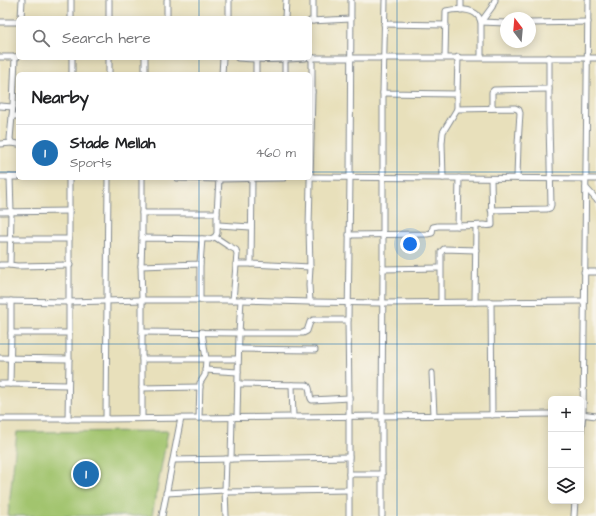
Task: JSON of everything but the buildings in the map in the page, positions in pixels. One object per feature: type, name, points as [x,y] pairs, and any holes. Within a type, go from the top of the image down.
[{"type":"street","points":[[21,16],[22,0]]},
{"type":"street","points":[[71,0],[71,16]]},
{"type":"street","points":[[109,0],[109,16]]},
{"type":"street","points":[[167,0],[167,16]]},
{"type":"street","points":[[229,0],[229,16]]},
{"type":"street","points":[[285,16],[286,0]]},
{"type":"street","points":[[311,16],[312,0]]},
{"type":"street","points":[[349,516],[348,302],[351,0]]},
{"type":"street","points":[[382,516],[382,178],[385,0]]},
{"type":"street","points":[[461,0],[461,10]]},
{"type":"street","points":[[481,22],[492,7],[495,0]]},
{"type":"street","points":[[582,396],[588,0]]},
{"type":"street","points":[[445,57],[446,11],[461,10],[478,15],[481,22],[481,57]]},
{"type":"street","points":[[312,21],[351,20]]},
{"type":"street","points":[[0,22],[16,22]]},
{"type":"street","points":[[481,22],[500,23]]},
{"type":"street","points":[[536,23],[588,22]]},
{"type":"street","points":[[384,24],[446,25]]},
{"type":"street","points":[[0,57],[16,57]]},
{"type":"street","points":[[443,178],[443,132],[457,109],[458,57]]},
{"type":"street","points":[[492,210],[550,208],[549,57]]},
{"type":"street","points":[[312,58],[596,58]]},
{"type":"street","points":[[17,60],[17,72]]},
{"type":"street","points":[[72,60],[72,72]]},
{"type":"street","points":[[108,72],[109,60]]},
{"type":"street","points":[[145,60],[145,72]]},
{"type":"street","points":[[222,72],[223,60]]},
{"type":"street","points":[[256,60],[256,72]]},
{"type":"street","points":[[285,60],[286,72]]},
{"type":"street","points":[[311,60],[311,72]]},
{"type":"street","points":[[492,108],[492,92],[494,90],[549,89]]},
{"type":"street","points":[[12,143],[10,138],[15,116],[13,107],[16,92]]},
{"type":"street","points":[[383,93],[457,94]]},
{"type":"street","points":[[0,106],[13,107]]},
{"type":"street","points":[[457,109],[518,108],[520,111],[517,178]]},
{"type":"street","points":[[0,144],[16,144]]},
{"type":"street","points":[[0,177],[16,176]]},
{"type":"street","points":[[10,177],[10,265]]},
{"type":"street","points":[[312,177],[596,179]]},
{"type":"street","points":[[458,178],[458,226]]},
{"type":"street","points":[[349,235],[427,234],[432,233],[433,227],[438,226],[492,226],[491,179]]},
{"type":"street","points":[[68,419],[70,266],[69,180]]},
{"type":"street","points":[[106,419],[108,180]]},
{"type":"street","points":[[142,180],[142,418]]},
{"type":"street","points":[[142,238],[210,239],[215,237],[218,225],[217,212],[219,180]]},
{"type":"street","points":[[252,180],[252,264]]},
{"type":"street","points":[[310,180],[308,228],[310,302]]},
{"type":"street","points":[[586,188],[596,199]]},
{"type":"street","points":[[0,212],[69,211]]},
{"type":"street","points":[[142,213],[217,212]]},
{"type":"street","points":[[218,225],[251,227]]},
{"type":"street","points":[[475,302],[476,226]]},
{"type":"street","points":[[215,237],[236,250],[234,300]]},
{"type":"street","points":[[0,239],[69,239]]},
{"type":"street","points":[[200,300],[202,239]]},
{"type":"street","points":[[441,302],[441,252],[444,249],[476,250]]},
{"type":"street","points":[[141,266],[200,264]]},
{"type":"street","points":[[236,264],[310,267]]},
{"type":"street","points":[[0,265],[70,266]]},
{"type":"street","points":[[383,268],[440,268]]},
{"type":"street","points":[[584,272],[596,272]]},
{"type":"street","points":[[0,301],[69,302],[241,300],[382,303],[584,301]]},
{"type":"street","points":[[226,516],[225,491],[238,384],[241,300]]},
{"type":"street","points":[[10,384],[11,302]]},
{"type":"street","points":[[491,302],[492,415]]},
{"type":"street","points":[[142,332],[303,333],[307,331],[310,322],[313,320],[348,320]]},
{"type":"street","points":[[199,418],[200,384],[205,375],[206,360],[202,332]]},
{"type":"street","points":[[11,333],[69,333]]},
{"type":"street","points":[[239,349],[315,350]]},
{"type":"street","points":[[0,358],[69,359]]},
{"type":"street","points":[[142,359],[238,360]]},
{"type":"street","points":[[205,370],[238,372]]},
{"type":"street","points":[[432,373],[434,415]]},
{"type":"street","points":[[0,384],[68,385]]},
{"type":"street","points":[[238,384],[307,385],[309,386],[310,397],[312,400],[349,398]]},
{"type":"street","points":[[292,385],[293,417]]},
{"type":"street","points":[[142,388],[200,387]]},
{"type":"street","points":[[0,419],[548,414]]},
{"type":"street","points":[[584,414],[596,416]]},
{"type":"street","points":[[162,516],[181,418]]},
{"type":"street","points":[[173,460],[349,457]]},
{"type":"street","points":[[349,474],[382,474]]},
{"type":"street","points":[[166,493],[349,490]]},
{"type":"street","points":[[574,516],[575,504]]},
{"type":"green space","points":[[168,431],[152,516],[8,516],[17,432]]},
{"type":"place","name":"Stade Mellah","points":[[86,474]]}]
